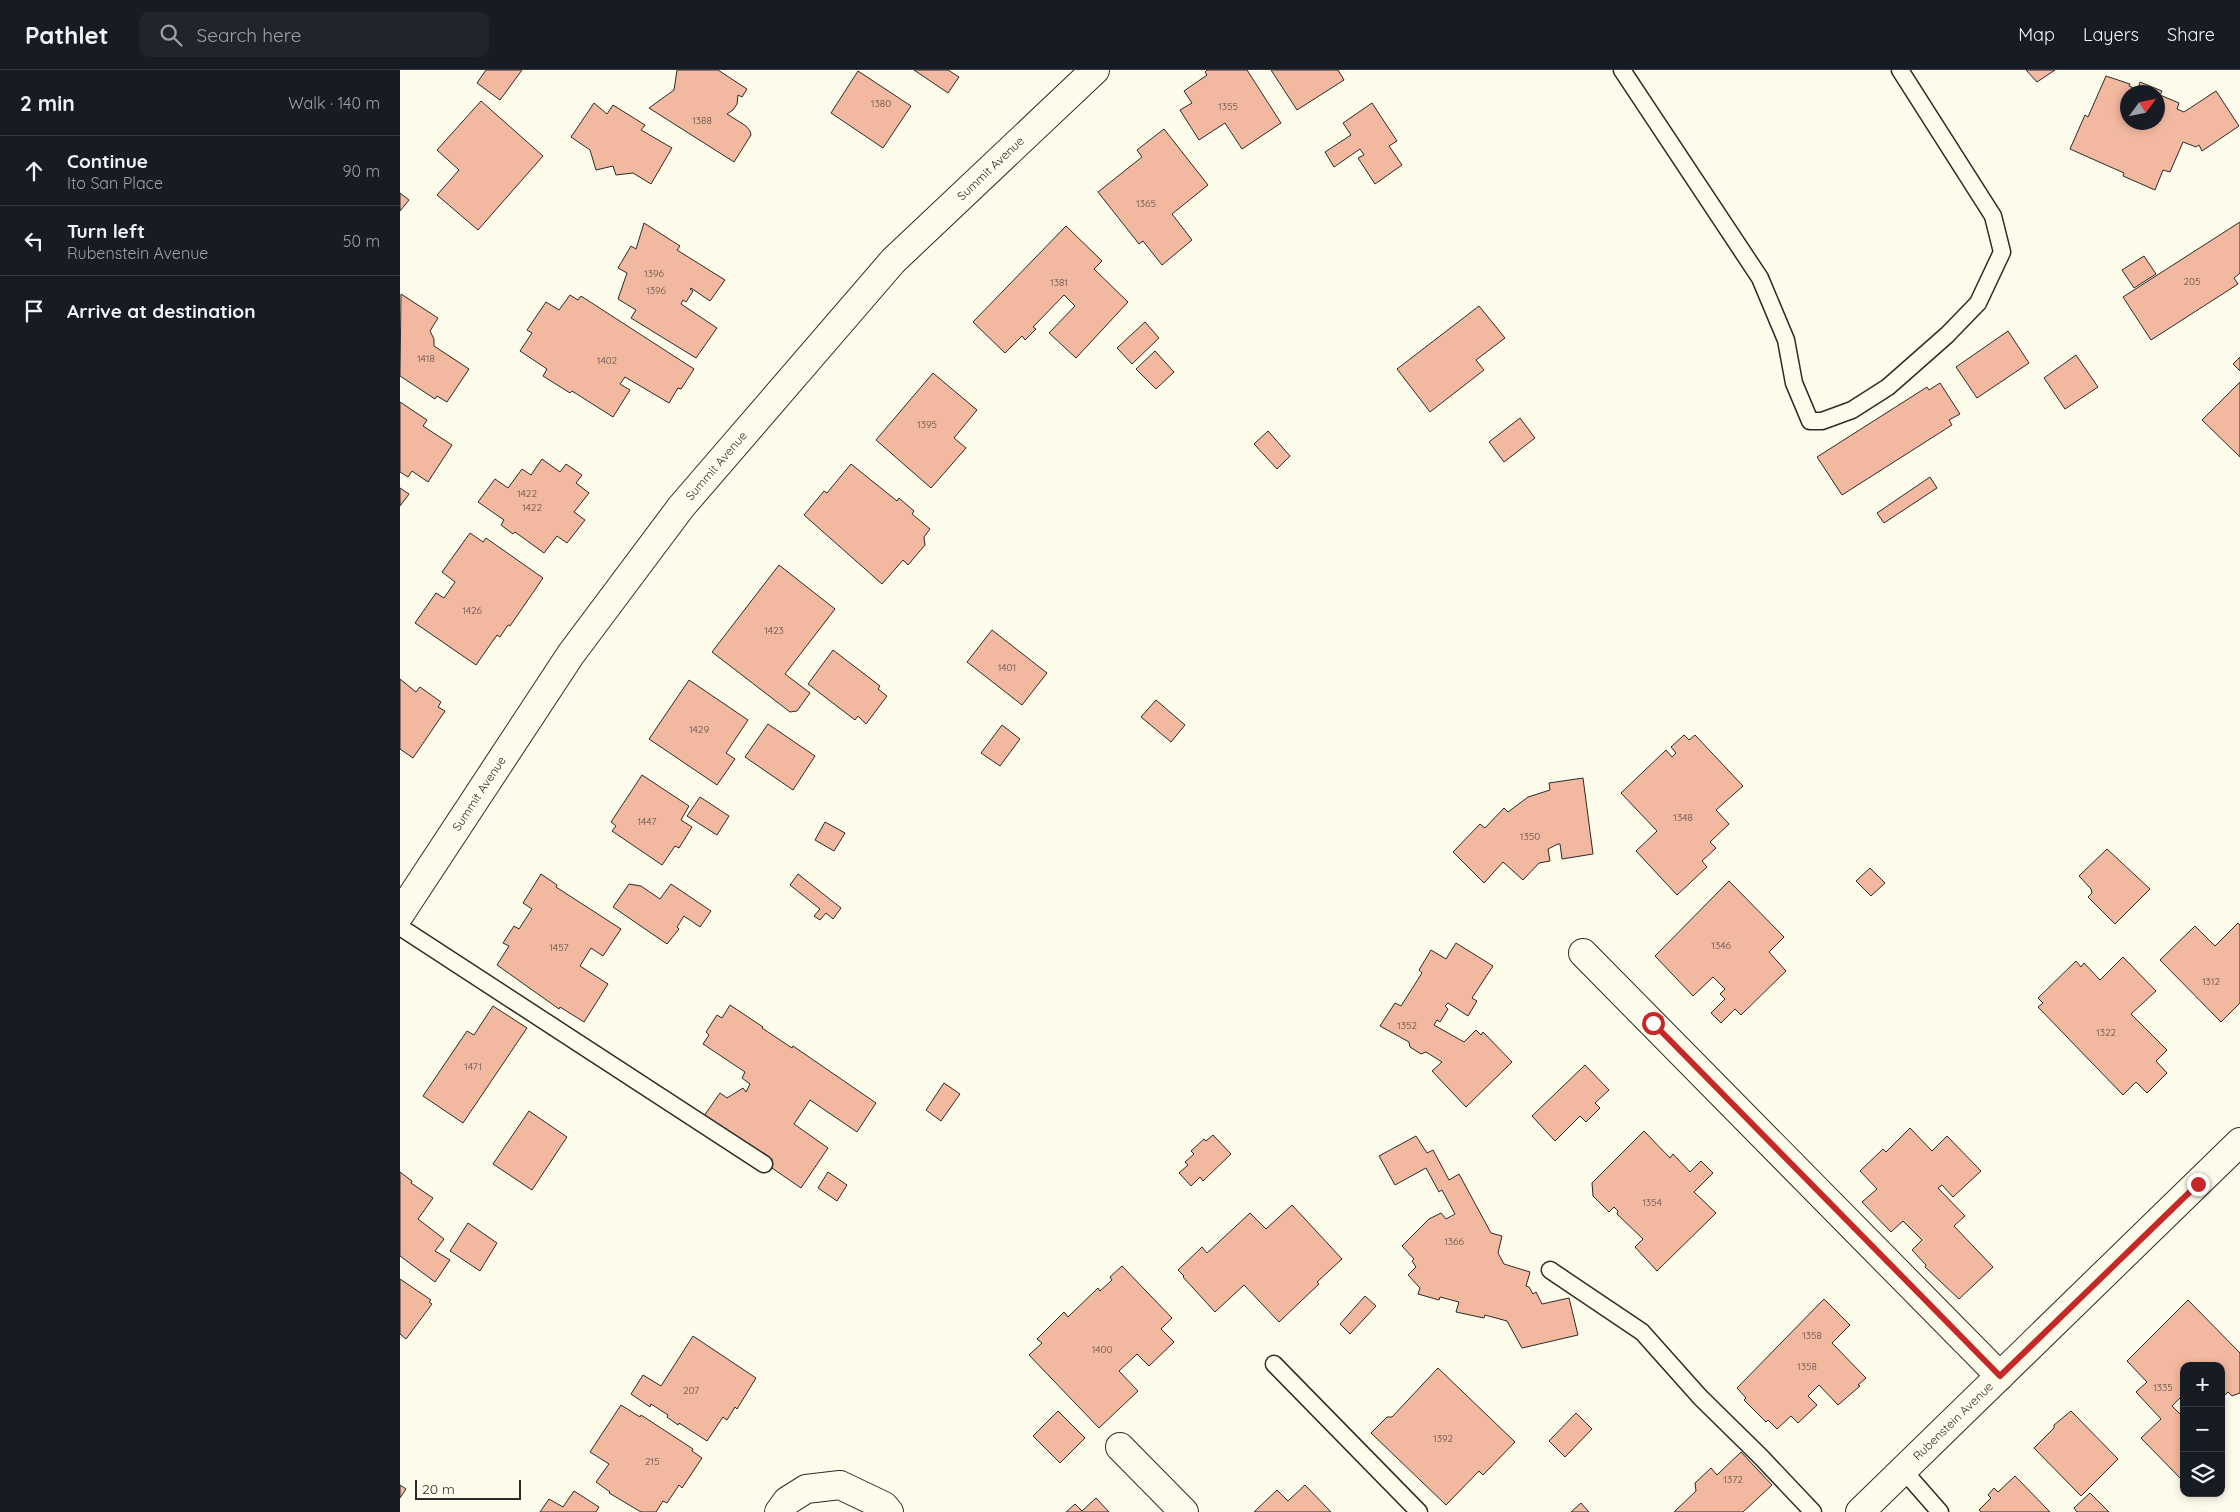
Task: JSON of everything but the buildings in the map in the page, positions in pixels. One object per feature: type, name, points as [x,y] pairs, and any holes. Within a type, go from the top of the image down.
[{"type":"street","name":"Summit Avenue","points":[[400,914],[571,654],[681,507],[893,261],[1095,70]]},
{"type":"street","points":[[1583,953],[2000,1376]]},
{"type":"street","name":"Rubenstein Avenue","points":[[1860,1512],[2240,1142]]},
{"type":"street","points":[[1120,1447],[1184,1512]]},
{"type":"street","points":[[779,1512],[787,1501],[806,1489],[840,1485],[884,1506],[889,1512]]},
{"type":"lane","points":[[1622,70],[1760,278],[1786,340],[1794,383],[1810,421],[1822,421],[1852,410],[1888,387],[1947,335],[1978,303],[2002,252],[1993,216],[1900,70]]},
{"type":"lane","points":[[400,927],[764,1164]]},
{"type":"lane","points":[[1550,1270],[1642,1332],[1700,1397],[1762,1457],[1813,1512]]},
{"type":"lane","points":[[1274,1364],[1419,1512]]},
{"type":"lane","points":[[1904,1471],[1940,1512]]},
{"type":"route","points":[[1653,1023],[2000,1376],[2198,1184]]}]
